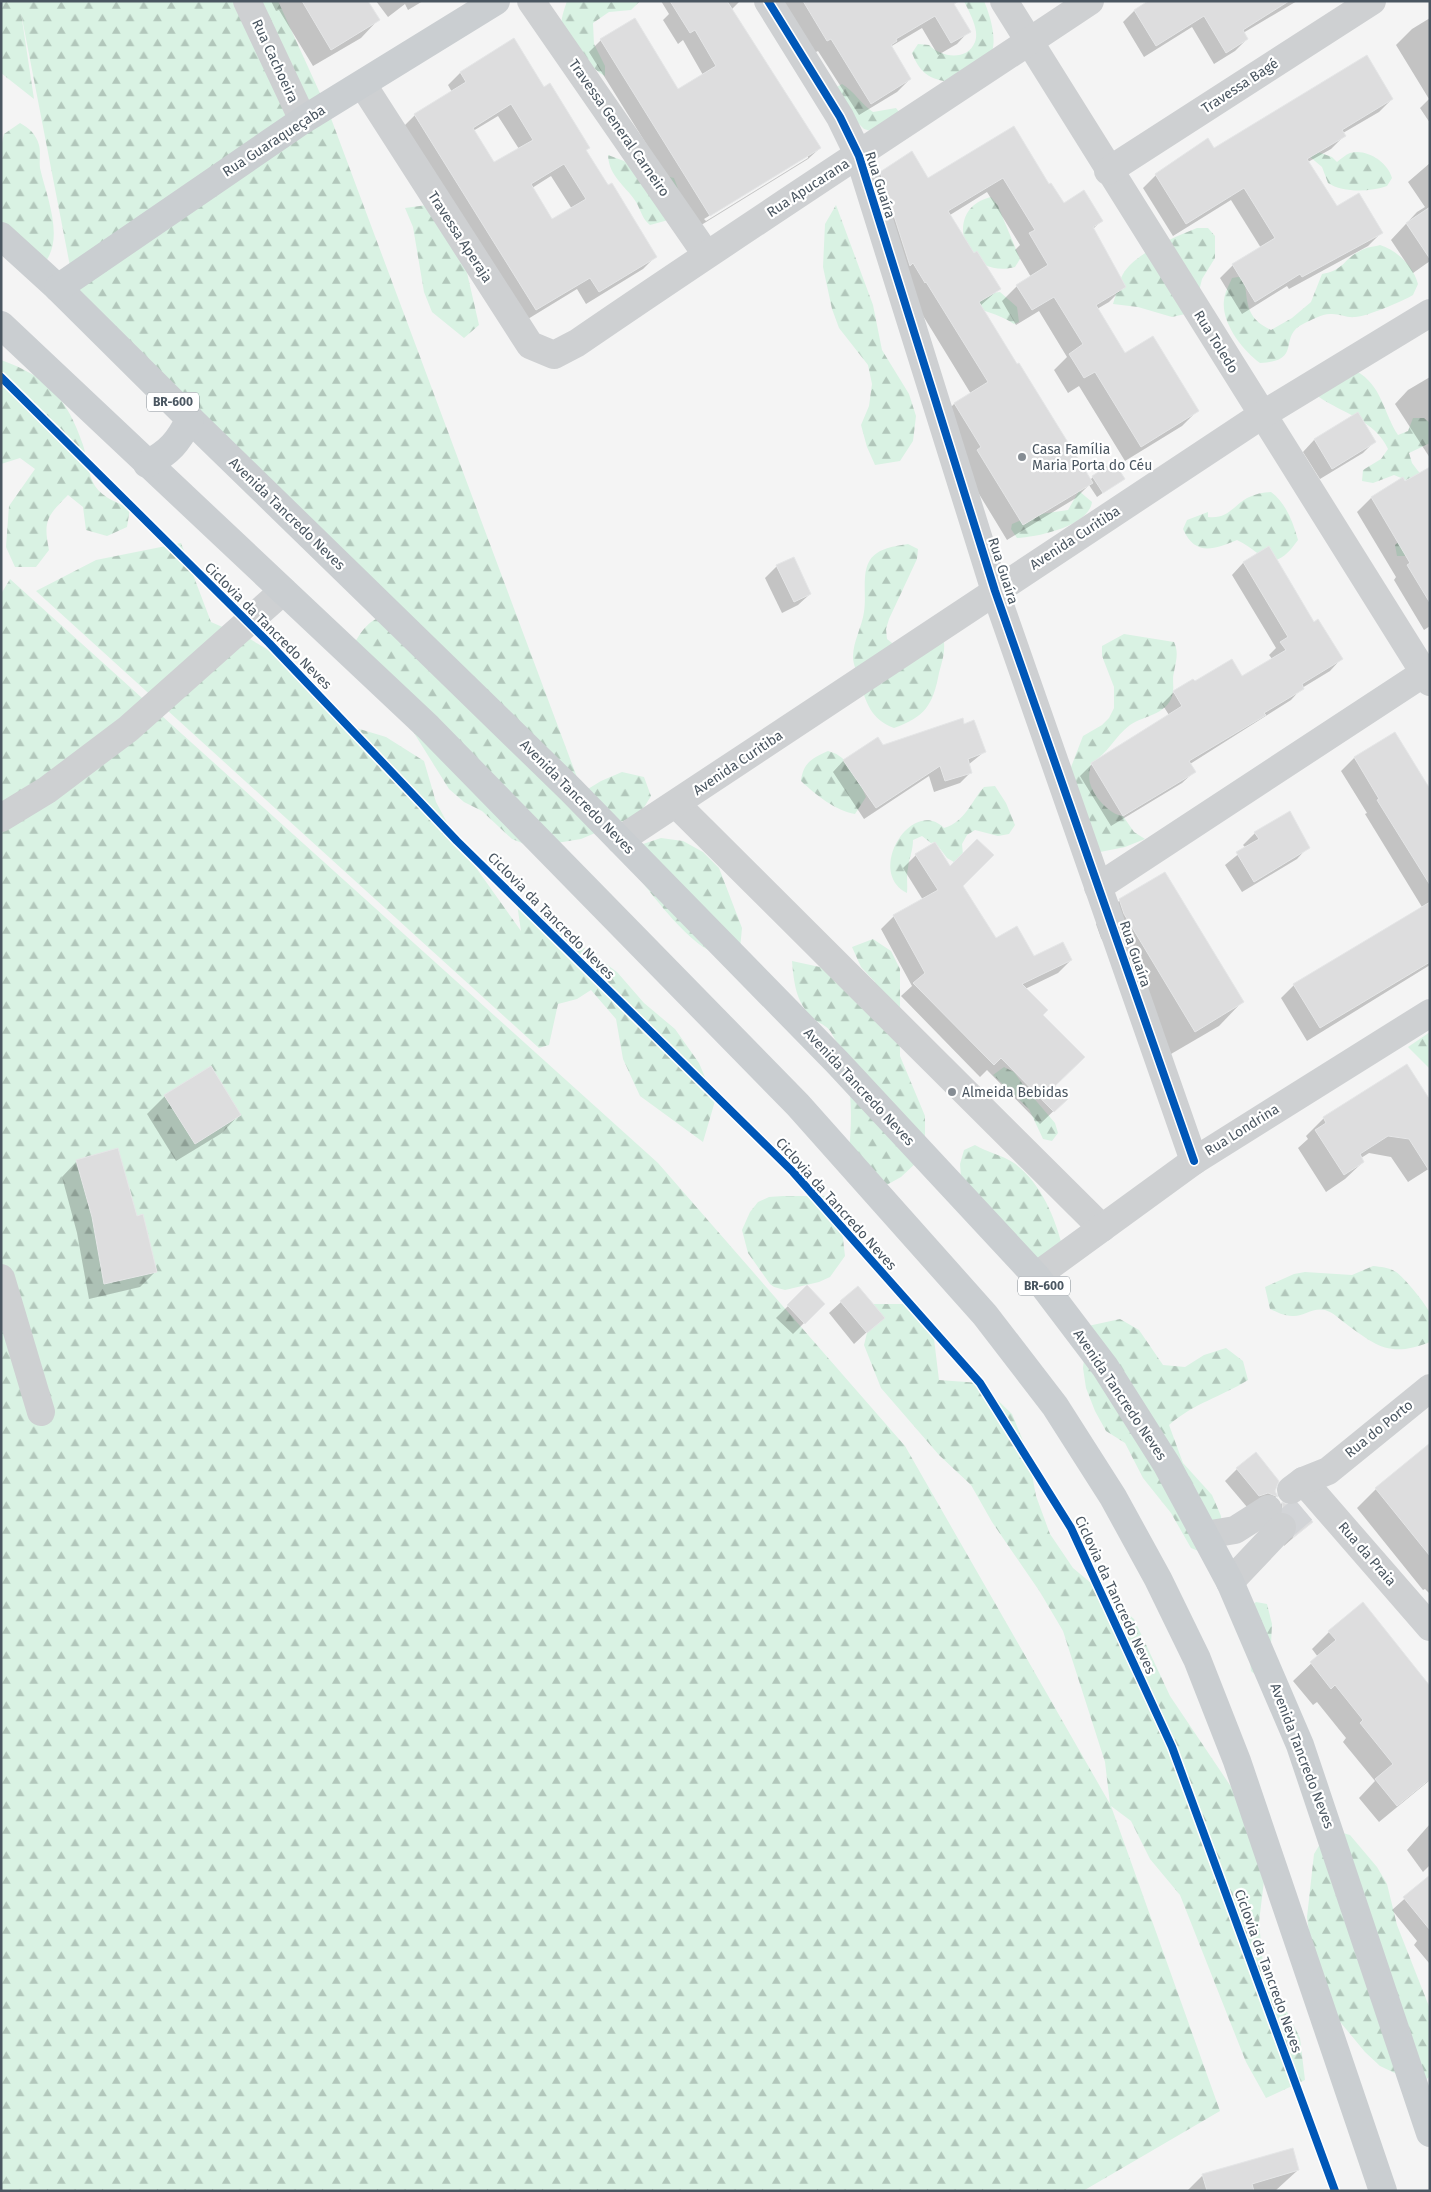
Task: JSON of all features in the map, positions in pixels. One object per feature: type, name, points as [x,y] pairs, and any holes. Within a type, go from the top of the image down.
[{"type":"main road","name":"Rua Guaraqueçaba","points":[[58,288],[303,120],[363,85],[496,1]]},
{"type":"main road","name":"Avenida Tancredo Neves","points":[[1,236],[58,288],[620,840],[837,1062],[1036,1276],[1105,1367],[1167,1465],[1230,1582],[1300,1745],[1430,2134]]},
{"type":"main road","points":[[1,326],[428,727],[798,1104],[985,1315],[1055,1406],[1113,1497],[1158,1579],[1197,1659],[1237,1761],[1383,2191]]},
{"type":"main road","points":[[147,464],[165,455],[180,437],[190,419]]},
{"type":"street","name":"Rua Cachoeira","points":[[247,1],[303,120]]},
{"type":"street","name":"Travessa General Carneiro","points":[[531,1],[706,254]]},
{"type":"street","name":"Rua Guaíra","points":[[768,1],[840,117],[859,156],[995,591],[1194,1160]]},
{"type":"street","name":"Rua Toledo","points":[[1004,1],[1427,678]]},
{"type":"street","name":"Rua Apucarana","points":[[577,343],[706,254],[859,156],[1090,1]]},
{"type":"street","name":"Travessa Bagé","points":[[1108,170],[1372,1]]},
{"type":"street","name":"Travessa Aperaja","points":[[363,85],[530,345],[554,355],[577,343]]},
{"type":"street","name":"Avenida Curitiba","points":[[620,840],[1262,415],[1430,313]]},
{"type":"street","points":[[1,818],[47,790],[128,728],[283,590]]},
{"type":"street","points":[[1098,887],[1427,678]]},
{"type":"street","points":[[676,804],[1102,1228]]},
{"type":"street","name":"Rua Londrina","points":[[1036,1276],[1194,1160],[1430,1013]]},
{"type":"street","points":[[1,1278],[41,1412]]},
{"type":"street","name":"Rua do Porto","points":[[1308,1490],[1430,1388]]},
{"type":"street","name":"Rua da Praia","points":[[1308,1490],[1430,1627]]},
{"type":"street","points":[[1205,1535],[1235,1530],[1275,1518],[1230,1582]]},
{"type":"green space","points":[[1,1],[278,1],[329,113],[578,780],[75,292],[21,13],[34,99],[1,73]]},
{"type":"green space","points":[[567,1],[640,1],[631,10],[609,12],[593,23],[594,44],[605,66],[605,76],[580,55],[564,34],[562,22]]},
{"type":"green space","points":[[964,1],[984,1],[993,30],[992,53],[988,59],[956,83],[934,78],[919,67],[912,53],[918,44],[929,45],[946,55],[953,56],[966,53],[971,48],[975,42],[976,32]]},
{"type":"green space","points":[[842,84],[873,112],[896,108],[902,116],[874,132],[864,129],[833,89]]},
{"type":"green space","points":[[20,123],[34,135],[40,148],[40,168],[54,228],[54,240],[46,261],[1,235],[1,147],[4,134]]},
{"type":"green space","points":[[1315,151],[1332,157],[1337,162],[1350,153],[1369,154],[1386,167],[1392,178],[1387,186],[1373,189],[1341,189],[1328,183],[1322,167],[1309,156]]},
{"type":"green space","points":[[608,155],[624,161],[633,168],[674,178],[680,194],[672,219],[650,225],[647,223],[632,196],[611,169]]},
{"type":"green space","points":[[991,197],[998,206],[1020,259],[1015,267],[998,269],[983,264],[972,254],[965,242],[963,228],[966,215],[975,204]]},
{"type":"green space","points":[[427,205],[465,264],[479,325],[464,338],[432,312],[424,292],[413,227],[405,208]]},
{"type":"green space","points":[[836,205],[873,305],[882,350],[909,394],[916,416],[913,441],[900,461],[875,465],[867,447],[861,425],[869,406],[872,384],[868,365],[839,328],[832,309],[823,267],[825,224]]},
{"type":"green space","points":[[1197,228],[1208,228],[1215,236],[1215,258],[1202,279],[1194,312],[1172,317],[1138,307],[1113,304],[1118,285],[1129,266],[1156,247]]},
{"type":"green space","points":[[1380,245],[1399,255],[1409,265],[1418,284],[1413,295],[1360,316],[1349,317],[1328,314],[1313,319],[1295,329],[1286,353],[1282,358],[1273,361],[1260,363],[1253,358],[1234,336],[1224,309],[1225,294],[1232,278],[1244,276],[1247,301],[1252,314],[1256,320],[1271,330],[1292,318],[1311,302],[1322,274],[1340,267],[1354,254],[1362,250]]},
{"type":"green space","points":[[1000,292],[1017,307],[1019,322],[1014,324],[1002,317],[962,302],[984,294]]},
{"type":"green space","points":[[1,360],[31,374],[54,391],[70,414],[77,429],[95,486],[106,497],[130,508],[127,527],[107,536],[86,530],[83,507],[68,495],[55,508],[48,520],[46,532],[49,550],[36,567],[15,567],[6,547],[9,506],[35,469],[20,458],[1,464]]},
{"type":"green space","points":[[1356,371],[1365,377],[1377,391],[1398,435],[1408,431],[1413,418],[1424,418],[1430,423],[1430,443],[1409,453],[1412,463],[1430,487],[1410,556],[1397,556],[1395,545],[1412,530],[1413,483],[1394,475],[1373,483],[1362,481],[1363,470],[1381,459],[1388,449],[1383,439],[1358,418],[1319,397],[1317,387]]},
{"type":"green space","points":[[1079,491],[1092,502],[1089,510],[1082,518],[1072,524],[1061,529],[1017,538],[1011,529],[1012,524],[1034,515],[1068,510]]},
{"type":"green space","points":[[1271,492],[1288,513],[1298,540],[1281,558],[1275,560],[1268,559],[1237,540],[1213,548],[1199,547],[1193,544],[1183,529],[1187,520],[1208,512],[1208,517],[1220,516],[1229,512],[1247,498]]},
{"type":"green space","points":[[181,543],[211,622],[250,639],[287,661],[318,688],[343,724],[386,737],[424,761],[436,802],[457,841],[521,931],[516,897],[617,972],[644,1003],[675,1029],[699,1063],[715,1101],[703,1142],[640,1096],[623,1059],[616,1019],[591,990],[577,999],[558,1004],[549,1045],[539,1048],[36,591],[96,560]]},
{"type":"green space","points":[[908,544],[918,549],[917,559],[889,619],[886,629],[887,639],[897,647],[944,642],[944,650],[937,684],[930,702],[920,714],[905,724],[894,728],[879,720],[870,709],[854,665],[853,651],[864,612],[865,578],[870,560],[882,550]]},
{"type":"green space","points":[[10,579],[658,1163],[905,1446],[1110,1804],[1105,1762],[1063,1631],[1040,1592],[992,1522],[971,1485],[939,1455],[881,1388],[864,1345],[874,1304],[918,1304],[934,1339],[939,1380],[980,1383],[1012,1414],[1028,1453],[1036,1496],[1050,1534],[1073,1568],[1134,1619],[1170,1696],[1242,1803],[1264,1881],[1259,1922],[1263,1964],[1300,2038],[1305,2080],[1266,2098],[1246,2062],[1180,1895],[1150,1859],[1131,1821],[1111,1806],[1220,2111],[1083,2191],[1,2191],[1,594]]},
{"type":"green space","points":[[382,617],[583,792],[601,781],[622,772],[644,777],[651,796],[640,814],[581,839],[532,847],[512,839],[482,811],[464,802],[449,789],[404,717],[349,653],[366,626]]},
{"type":"green space","points":[[1124,634],[1174,642],[1177,653],[1173,691],[1168,705],[1130,725],[1102,755],[1091,763],[1089,780],[1098,799],[1108,809],[1123,816],[1134,832],[1145,839],[1125,847],[1095,853],[1068,775],[1083,736],[1102,725],[1109,718],[1114,708],[1114,687],[1102,656],[1102,646]]},
{"type":"green space","points":[[828,751],[842,758],[852,769],[866,797],[855,814],[834,806],[801,781],[806,765],[817,756]]},
{"type":"green space","points":[[995,786],[1006,803],[1015,825],[1009,834],[998,836],[975,830],[967,835],[962,844],[963,855],[959,865],[947,858],[935,842],[931,843],[922,836],[913,840],[907,871],[907,893],[895,883],[891,869],[892,855],[898,841],[907,829],[919,822],[932,821],[944,828],[951,825],[962,817],[984,787]]},
{"type":"green space","points":[[661,838],[683,841],[703,852],[719,868],[742,928],[740,949],[721,954],[711,951],[700,944],[676,923],[639,878],[640,845]]},
{"type":"green space","points":[[873,939],[891,951],[900,969],[900,1056],[925,1116],[925,1140],[917,1162],[901,1177],[883,1187],[848,1160],[851,1112],[848,1079],[844,1063],[831,1032],[809,1014],[800,1000],[795,986],[792,961],[829,969],[859,998],[875,982],[861,967],[852,947]]},
{"type":"green space","points":[[1430,1032],[1430,1069],[1408,1047]]},
{"type":"green space","points":[[1004,1067],[1014,1072],[1055,1123],[1058,1133],[1052,1141],[1043,1139],[1029,1109],[993,1075]]},
{"type":"green space","points":[[975,1145],[1014,1163],[1032,1180],[1051,1213],[1063,1249],[1040,1263],[961,1177],[960,1164],[964,1150]]},
{"type":"green space","points":[[824,1196],[839,1205],[845,1256],[830,1277],[819,1282],[785,1290],[770,1284],[748,1253],[742,1230],[750,1212],[758,1202],[769,1197]]},
{"type":"green space","points":[[1373,1266],[1387,1268],[1396,1272],[1420,1298],[1430,1314],[1430,1342],[1404,1349],[1384,1347],[1366,1338],[1325,1310],[1320,1309],[1292,1316],[1283,1315],[1270,1309],[1265,1287],[1294,1274],[1305,1272],[1352,1275]]},
{"type":"green space","points":[[1120,1319],[1139,1330],[1163,1365],[1185,1367],[1204,1355],[1226,1348],[1243,1361],[1248,1380],[1188,1411],[1169,1425],[1183,1463],[1212,1495],[1221,1516],[1222,1540],[1211,1556],[1191,1548],[1171,1513],[1143,1478],[1125,1443],[1106,1431],[1095,1411],[1086,1388],[1083,1368],[1088,1326]]},
{"type":"green space","points":[[1256,1602],[1267,1604],[1272,1624],[1270,1666],[1259,1678],[1251,1671],[1246,1610]]},
{"type":"green space","points":[[1329,1829],[1350,1835],[1377,1867],[1387,1884],[1397,1925],[1430,2009],[1430,2076],[1417,2088],[1401,2076],[1380,2066],[1365,2052],[1336,2017],[1310,1939],[1307,1917],[1314,1854]]},
{"type":"building","points":[[302,1],[368,1],[380,20],[331,50]]},
{"type":"building","points":[[670,1],[727,1],[821,148],[710,216],[600,39],[635,18],[678,89],[716,66],[695,30],[690,33]]},
{"type":"building","points":[[803,1],[959,1],[954,4],[971,32],[951,43],[935,16],[896,39],[897,41],[891,45],[911,79],[871,104],[831,39],[827,41]]},
{"type":"building","points":[[1148,1],[1289,1],[1243,30],[1248,39],[1226,53],[1204,16],[1156,46],[1134,10]]},
{"type":"building","points":[[514,38],[544,87],[550,83],[590,148],[586,150],[608,185],[612,183],[657,257],[599,292],[590,278],[536,310],[414,114],[466,82],[460,72]],"holes":[[[511,104],[533,140],[494,162],[473,128]],[[564,164],[586,199],[552,219],[531,184]]]},
{"type":"building","points":[[1367,55],[1393,99],[1342,130],[1346,136],[1307,159],[1337,206],[1359,193],[1383,233],[1302,277],[1300,274],[1255,302],[1232,264],[1275,238],[1244,188],[1186,224],[1155,174],[1208,138],[1214,148]]},
{"type":"building","points":[[1014,126],[1049,184],[1051,183],[1064,203],[1084,190],[1103,221],[1093,227],[1126,287],[1096,305],[1125,353],[1153,336],[1199,411],[1141,447],[1095,372],[1084,378],[1069,354],[1083,344],[1054,297],[1032,310],[1016,285],[1048,265],[1029,233],[1035,230],[1003,178],[948,211],[974,253],[977,251],[1001,289],[979,302],[1093,483],[1023,525],[977,450],[981,447],[954,403],[988,382],[926,282],[913,263],[910,266],[880,172],[912,151],[928,178]]},
{"type":"building","points":[[1430,207],[1430,259],[1406,223]]},
{"type":"building","points":[[1358,412],[1376,442],[1332,469],[1314,439]]},
{"type":"building","points":[[1114,462],[1125,479],[1103,493],[1092,476]]},
{"type":"building","points":[[1430,467],[1430,603],[1407,565],[1410,563],[1371,497],[1403,477],[1405,481]]},
{"type":"building","points":[[1269,546],[1314,622],[1318,619],[1343,659],[1302,684],[1304,689],[1264,713],[1266,715],[1189,761],[1196,772],[1123,816],[1091,763],[1182,706],[1173,691],[1193,679],[1195,681],[1232,659],[1242,676],[1286,650],[1280,642],[1288,637],[1243,562]]},
{"type":"building","points":[[794,557],[811,594],[794,602],[776,565]]},
{"type":"building","points":[[963,718],[964,724],[974,720],[986,752],[968,759],[972,773],[945,781],[940,766],[876,808],[843,760],[878,737],[883,745]]},
{"type":"building","points":[[1395,732],[1430,789],[1430,885],[1377,800],[1379,799],[1354,757]]},
{"type":"building","points":[[1290,811],[1310,848],[1254,882],[1236,852],[1259,839],[1254,832]]},
{"type":"building","points":[[977,839],[994,855],[963,886],[996,938],[1017,926],[1034,956],[1063,942],[1072,960],[1022,984],[1048,1010],[1043,1015],[1085,1057],[1055,1086],[1068,1099],[1054,1112],[1001,1058],[994,1065],[913,983],[925,973],[893,915],[938,890],[915,854],[935,842],[950,866]]},
{"type":"building","points":[[1165,872],[1244,1002],[1195,1032],[1124,914],[1119,899]]},
{"type":"building","points":[[1430,902],[1430,962],[1320,1028],[1293,984]]},
{"type":"building","points":[[1407,1064],[1430,1100],[1430,1172],[1409,1139],[1388,1136],[1360,1154],[1364,1162],[1344,1175],[1315,1130],[1326,1123],[1323,1117]]},
{"type":"building","points":[[211,1066],[241,1115],[195,1144],[164,1095]]},
{"type":"building","points":[[118,1148],[137,1216],[143,1214],[157,1272],[104,1284],[92,1217],[76,1160]]},
{"type":"building","points":[[807,1285],[825,1304],[805,1324],[787,1305]]},
{"type":"building","points":[[858,1286],[885,1318],[867,1333],[840,1301]]},
{"type":"building","points":[[1430,1443],[1430,1556],[1375,1488]]},
{"type":"building","points":[[1256,1452],[1279,1481],[1275,1491],[1278,1497],[1268,1493],[1259,1496],[1236,1468]]},
{"type":"building","points":[[1282,1502],[1292,1506],[1298,1504],[1313,1522],[1293,1538],[1297,1530],[1297,1522],[1292,1515],[1283,1512]]},
{"type":"building","points":[[1363,1602],[1430,1686],[1430,1779],[1397,1806],[1375,1779],[1393,1764],[1360,1723],[1363,1720],[1335,1685],[1331,1689],[1310,1662],[1336,1640],[1328,1631]]},
{"type":"building","points":[[1430,1875],[1430,1930],[1403,1897]]},
{"type":"building","points":[[1293,2148],[1299,2170],[1252,2184],[1254,2191],[1207,2191],[1202,2174]]},
{"type":"tunnel","points":[[1282,1527],[1303,1509]]},
{"type":"cycle path","points":[[768,1],[840,117],[859,156],[995,591],[1194,1161]]},
{"type":"cycle path","name":"Ciclovia da Tancredo Neves","points":[[1,377],[269,643],[457,841],[793,1172],[980,1383],[1071,1528],[1172,1747],[1335,2191]]},
{"type":"place","name":"Casa Família Maria Porta do Céu","points":[[1022,457]]},
{"type":"place","name":"Almeida Bebidas","points":[[952,1092]]}]
